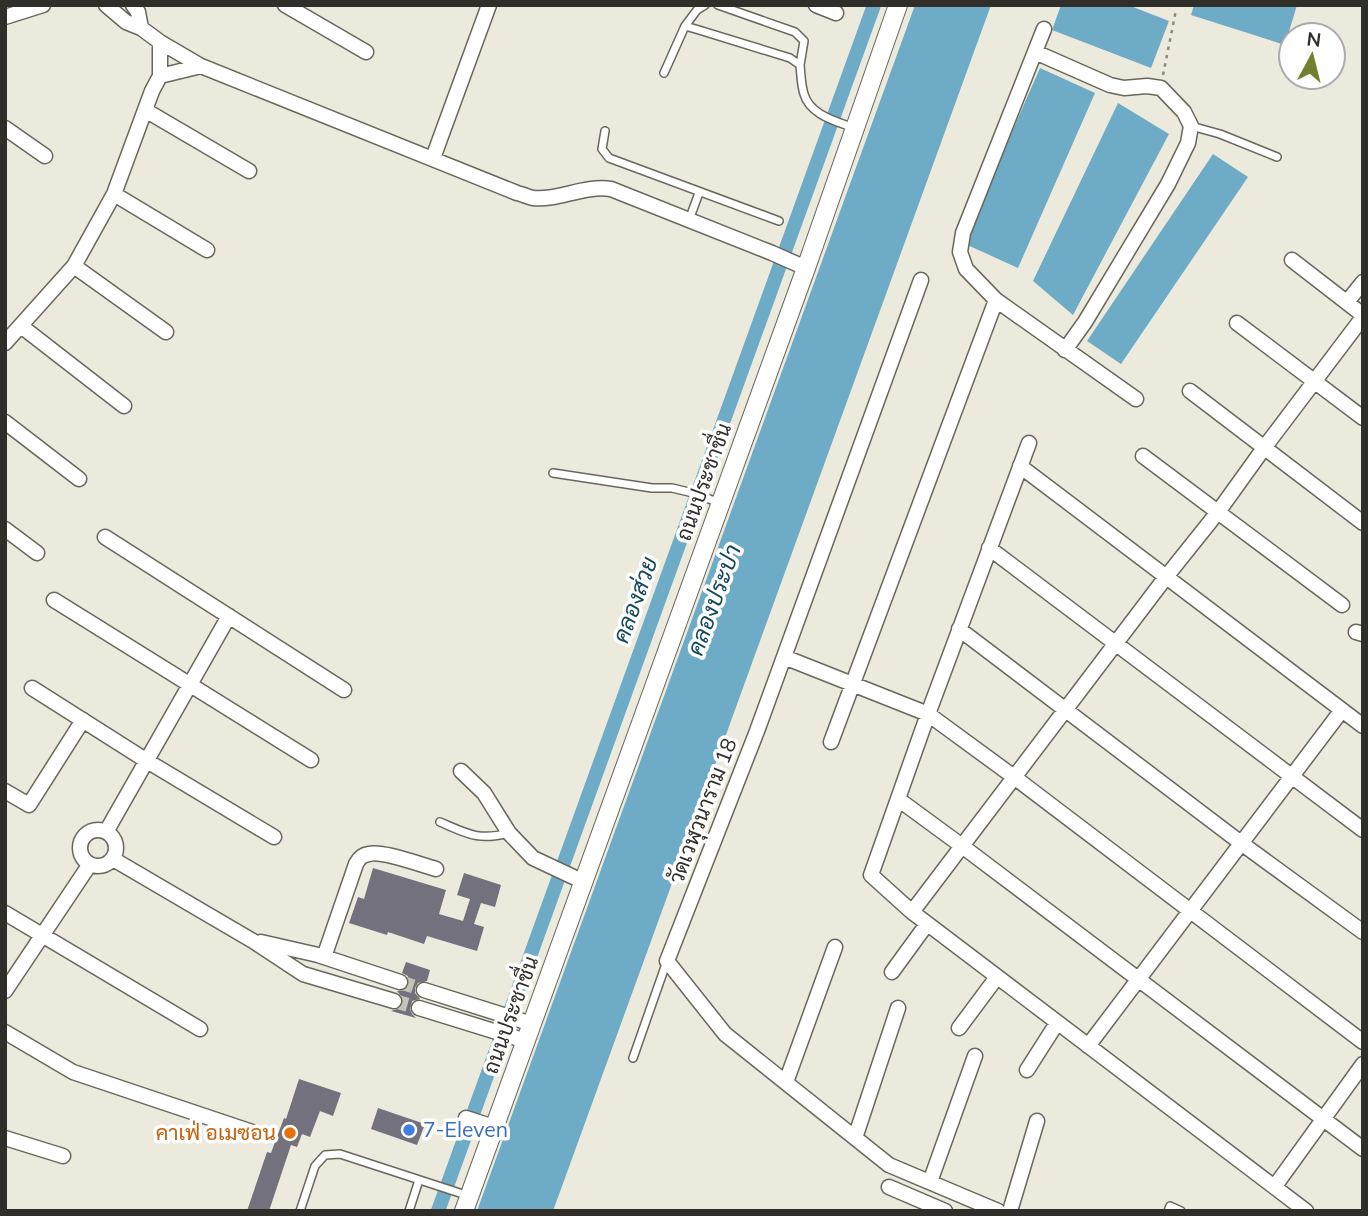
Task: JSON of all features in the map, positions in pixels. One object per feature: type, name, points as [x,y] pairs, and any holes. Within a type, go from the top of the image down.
[{"type":"street","points":[[5,17],[43,5]]},
{"type":"street","points":[[106,5],[126,22],[141,28],[201,66],[533,198],[598,187],[611,189],[806,268]]},
{"type":"street","points":[[133,5],[138,12],[141,28]]},
{"type":"street","points":[[285,5],[366,52]]},
{"type":"street","points":[[433,158],[489,5]]},
{"type":"street","points":[[816,5],[836,13]]},
{"type":"street","name":"ถนนประชาชื่น","points":[[467,1203],[491,1126],[584,882],[898,5]]},
{"type":"street","points":[[1044,29],[963,233],[960,252],[966,269],[996,300],[1136,399]]},
{"type":"street","points":[[5,343],[74,266],[114,194],[160,76],[160,42]]},
{"type":"street","points":[[1034,52],[1110,86],[1161,88],[1184,112],[1191,126],[1188,143],[1168,184],[1085,322],[1065,350]]},
{"type":"street","points":[[160,76],[201,66]]},
{"type":"street","points":[[145,110],[249,171]]},
{"type":"street","points":[[5,128],[45,156]]},
{"type":"street","points":[[114,194],[207,250]]},
{"type":"street","points":[[912,912],[1218,512],[1363,316],[1292,260]]},
{"type":"street","points":[[74,266],[166,332]]},
{"type":"street","name":"วัดเวฬุวนาราม 18","points":[[667,961],[757,731],[921,280]]},
{"type":"street","points":[[1347,302],[1363,282]]},
{"type":"street","points":[[831,742],[996,300]]},
{"type":"street","points":[[1237,323],[1363,418]]},
{"type":"street","points":[[21,326],[124,406]]},
{"type":"street","points":[[1190,391],[1363,523]]},
{"type":"street","points":[[5,422],[79,479]]},
{"type":"street","points":[[1029,443],[871,876],[927,924],[1306,1211]]},
{"type":"street","points":[[1143,456],[1342,605]]},
{"type":"street","points":[[1020,466],[1363,726]]},
{"type":"street","points":[[5,529],[37,552]]},
{"type":"street","points":[[105,537],[344,690]]},
{"type":"street","points":[[989,548],[1363,830]]},
{"type":"street","points":[[54,600],[311,760]]},
{"type":"street","points":[[106,832],[229,616]]},
{"type":"street","points":[[959,629],[1363,932]]},
{"type":"street","points":[[784,657],[928,714],[1363,1042]]},
{"type":"street","points":[[32,688],[274,837]]},
{"type":"street","points":[[1087,1046],[1342,710]]},
{"type":"street","points":[[5,790],[29,805],[83,720]]},
{"type":"street","points":[[461,771],[484,793],[509,833],[533,858],[584,882]]},
{"type":"street","points":[[898,799],[1363,1149]]},
{"type":"street","points":[[93,831],[106,832],[116,847],[113,859],[103,866],[90,864],[82,856],[83,838],[93,831]]},
{"type":"street","points":[[324,957],[360,857],[371,853],[382,854],[436,869]]},
{"type":"street","points":[[113,859],[253,941],[303,974],[394,1001]]},
{"type":"street","points":[[5,991],[90,864]]},
{"type":"street","points":[[5,913],[200,1029]]},
{"type":"street","points":[[892,972],[927,924]]},
{"type":"street","points":[[253,941],[324,957],[400,982]]},
{"type":"street","points":[[786,1082],[835,947]]},
{"type":"street","points":[[667,961],[725,1034],[889,1165],[999,1211]]},
{"type":"street","points":[[959,1028],[997,977]]},
{"type":"street","points":[[424,990],[529,1032]]},
{"type":"street","points":[[419,1008],[529,1032]]},
{"type":"street","points":[[855,1138],[898,1008]]},
{"type":"street","points":[[1027,1070],[1057,1023]]},
{"type":"street","points":[[5,1032],[73,1073],[252,1132]]},
{"type":"street","points":[[930,1182],[975,1056]]},
{"type":"street","points":[[1275,1186],[1363,1065]]},
{"type":"street","points":[[466,1118],[491,1126]]},
{"type":"street","points":[[1010,1211],[1037,1121]]},
{"type":"street","points":[[5,1139],[63,1156]]},
{"type":"street","points":[[889,1187],[945,1211]]},
{"type":"lane","points":[[664,73],[685,26],[697,10],[705,5]]},
{"type":"lane","points":[[718,5],[795,32],[804,41],[800,65],[803,93],[807,103],[821,115],[855,128]]},
{"type":"lane","points":[[685,26],[781,54],[800,65]]},
{"type":"lane","points":[[1191,126],[1220,134],[1277,157]]},
{"type":"lane","points":[[605,131],[602,149],[609,159],[779,221]]},
{"type":"lane","points":[[689,221],[699,193]]},
{"type":"lane","points":[[553,473],[652,488],[672,488],[721,504]]},
{"type":"lane","points":[[440,822],[482,838],[509,833]]},
{"type":"lane","points":[[633,1058],[667,961]]},
{"type":"lane","points":[[300,1211],[315,1166],[325,1155],[340,1154],[452,1190],[467,1203]]},
{"type":"lane","points":[[409,1211],[422,1181]]},
{"type":"lane","points":[[1168,1211],[1170,1206],[1181,1211]]},
{"type":"path","points":[[1161,88],[1176,10]]},
{"type":"water","name":"คลองประปา","points":[[915,5],[991,5],[553,1211],[477,1211]]},
{"type":"water","points":[[1061,5],[1128,5],[1169,21],[1151,68],[1052,30]]},
{"type":"water","points":[[1194,5],[1297,5],[1292,21],[1277,21],[1277,42],[1191,15]]},
{"type":"water","points":[[1040,68],[1095,93],[1018,268],[963,243]]},
{"type":"water","points":[[1118,103],[1169,134],[1073,315],[1033,281]]},
{"type":"water","points":[[1213,154],[1248,177],[1121,364],[1087,341]]},
{"type":"building","points":[[373,868],[446,890],[439,914],[463,921],[470,899],[457,895],[464,873],[501,885],[495,907],[481,903],[474,924],[484,927],[477,951],[427,936],[424,944],[349,923],[358,897],[364,899]]},
{"type":"building","points":[[406,962],[430,970],[427,981],[418,983],[415,988],[420,999],[412,1001],[410,1009],[416,1018],[391,1011],[400,1008],[403,1003],[403,998],[397,991],[406,990],[409,984],[408,976],[402,973]]},
{"type":"building","points":[[299,1079],[341,1093],[333,1116],[320,1111],[310,1137],[302,1134],[297,1147],[291,1145],[269,1211],[247,1211],[267,1152],[271,1153],[284,1118],[286,1119]]},
{"type":"building","points":[[378,1108],[425,1124],[417,1145],[371,1129]]},
{"type":"waterway","name":"คลองส่วย","points":[[438,1211],[874,5]]},
{"type":"tunnel","points":[[400,982],[424,990]]},
{"type":"tunnel","points":[[394,1001],[419,1008]]},
{"type":"place","name":"7-Eleven","points":[[409,1130]]},
{"type":"place","name":"คาเฟ่ อเมซอน","points":[[290,1133]]}]
